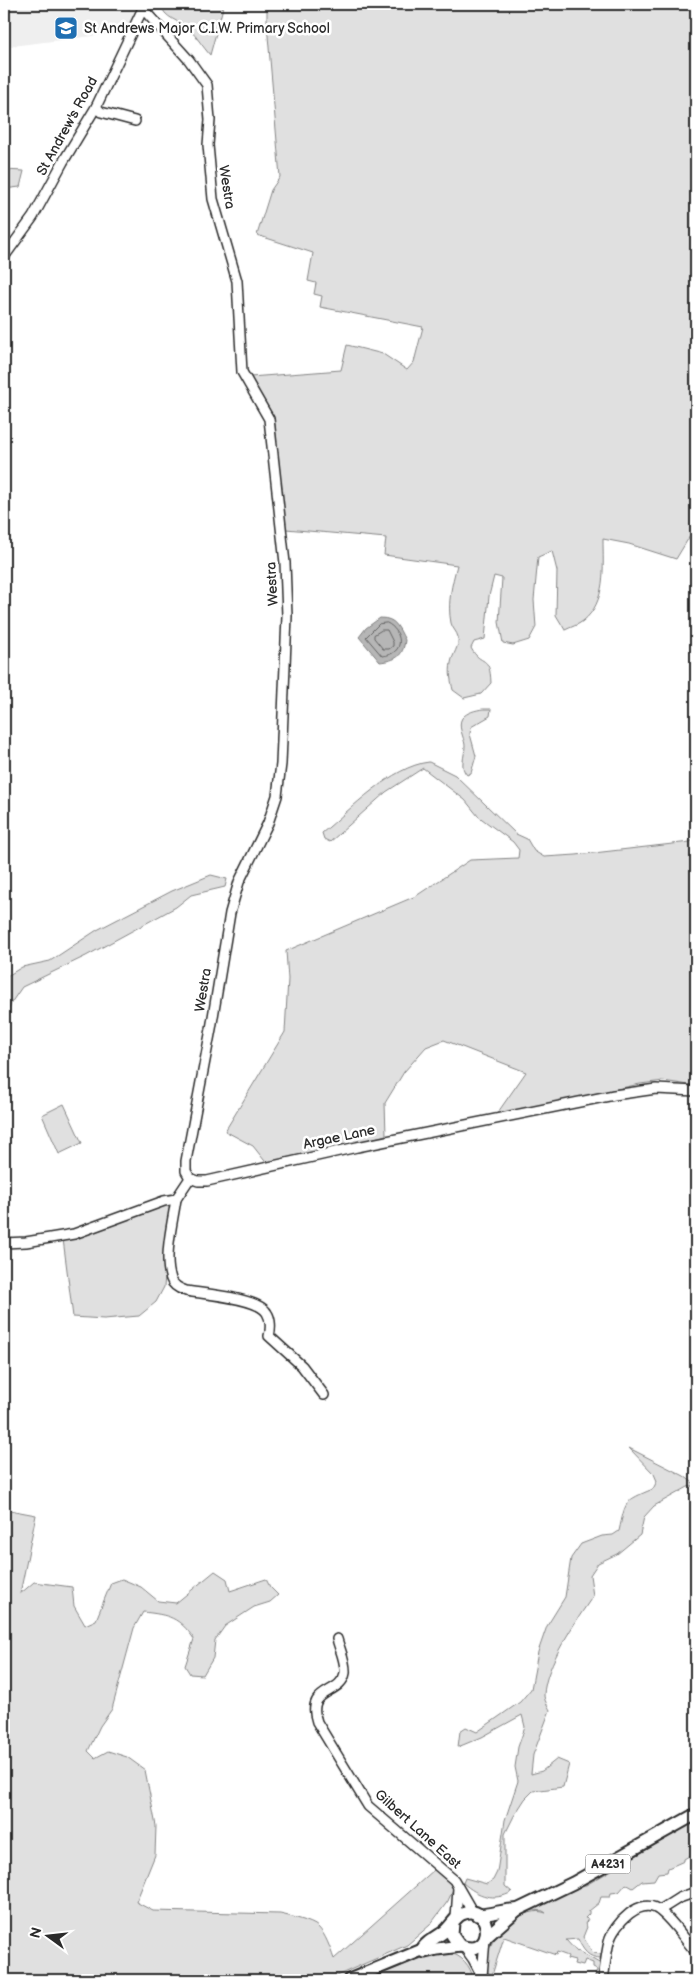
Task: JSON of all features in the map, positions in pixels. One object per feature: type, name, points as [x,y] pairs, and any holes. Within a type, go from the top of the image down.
[{"type":"main road","name":"A4231","points":[[422,1950],[425,1952],[437,1949],[477,1947],[517,1910],[573,1883],[696,1814]]},
{"type":"main road","name":"A4231","points":[[349,1980],[422,1950],[424,1946],[438,1937],[461,1914],[498,1913],[513,1908],[517,1910]]},
{"type":"main road","points":[[475,1914],[485,1922],[487,1928],[485,1938]]},
{"type":"main road","points":[[454,1921],[452,1935],[455,1941],[463,1947]]},
{"type":"street","name":"St Andrew's Road","points":[[4,257],[33,217],[96,107],[144,6]]},
{"type":"street","name":"Westra","points":[[144,6],[208,85],[209,153],[214,199],[237,281],[242,372],[269,419],[285,564],[287,616],[281,764],[277,796],[268,823],[239,882],[230,913],[211,1029],[186,1161],[186,1171],[190,1178]]},
{"type":"street","points":[[96,107],[100,112],[135,121]]},
{"type":"street","name":"Argae Lane","points":[[190,1178],[198,1181],[207,1181],[357,1147],[614,1095],[656,1089],[696,1091]]},
{"type":"street","points":[[190,1178],[176,1199],[169,1263],[171,1280],[176,1287],[186,1291],[257,1304],[267,1312],[270,1320],[269,1336],[302,1366],[324,1395]]},
{"type":"street","points":[[4,1243],[26,1242],[74,1234],[164,1201],[176,1199]]},
{"type":"street","name":"Gilbert Lane East","points":[[337,1639],[345,1666],[345,1675],[342,1681],[318,1698],[314,1712],[317,1722],[368,1806],[454,1880],[475,1914]]},
{"type":"street","name":"Gilbert Lane East","points":[[454,1921],[459,1896],[458,1886]]},
{"type":"street","points":[[660,1910],[679,1898],[696,1892]]},
{"type":"street","points":[[603,1980],[609,1940],[621,1921],[642,1906],[660,1910],[696,1952]]},
{"type":"street","points":[[483,1978],[485,1938]]},
{"type":"street","points":[[463,1947],[483,1978]]},
{"type":"shaded area","name":"St Andrews Major C.I.W. Primary School","points":[[4,4],[137,4],[132,21],[125,32],[4,47]]},
{"type":"shaded area","points":[[161,4],[224,4],[210,55],[190,30],[165,13]]},
{"type":"shaded area","points":[[267,4],[696,4],[696,526],[676,559],[629,544],[603,539],[602,583],[596,604],[583,621],[565,630],[556,615],[557,571],[552,551],[538,557],[534,600],[536,627],[529,640],[513,645],[503,643],[499,622],[502,578],[494,576],[489,596],[485,639],[474,642],[471,648],[489,668],[491,683],[481,694],[464,698],[453,690],[450,674],[451,663],[458,640],[452,627],[450,616],[452,586],[457,565],[384,555],[386,538],[286,529],[274,417],[250,377],[341,370],[347,345],[383,354],[407,370],[414,362],[423,327],[320,307],[322,296],[314,294],[316,283],[308,281],[313,253],[257,235],[271,190],[280,177]]},
{"type":"shaded area","points":[[4,170],[24,171],[20,187],[4,189]]},
{"type":"shaded area","points":[[491,709],[490,716],[471,727],[470,734],[476,756],[471,773],[467,775],[463,768],[465,745],[460,728],[461,721],[469,713]]},
{"type":"shaded area","points":[[429,762],[455,775],[516,834],[527,839],[534,851],[544,857],[690,842],[696,838],[696,1086],[663,1081],[640,1084],[496,1115],[526,1072],[444,1040],[426,1047],[404,1072],[385,1103],[386,1135],[268,1165],[253,1146],[225,1131],[285,1032],[288,979],[286,951],[416,896],[470,860],[518,858],[519,850],[513,842],[478,816],[465,800],[423,768],[386,792],[330,842],[324,839],[322,833],[372,790],[401,771]]},
{"type":"shaded area","points":[[211,875],[227,879],[225,887],[191,895],[176,907],[86,956],[22,987],[11,1003],[7,1017],[4,1019],[4,978],[22,967],[50,961],[97,930],[172,891]]},
{"type":"shaded area","points":[[64,1104],[82,1143],[59,1154],[42,1115]]},
{"type":"shaded area","points":[[165,1204],[171,1207],[164,1287],[156,1302],[139,1316],[104,1319],[73,1317],[63,1239]]},
{"type":"shaded area","points":[[629,1448],[684,1476],[696,1485],[688,1487],[654,1506],[644,1517],[640,1535],[617,1554],[598,1563],[590,1575],[593,1596],[562,1644],[550,1670],[544,1695],[550,1710],[533,1755],[531,1774],[542,1771],[557,1759],[569,1764],[563,1787],[533,1791],[525,1799],[505,1834],[505,1886],[512,1892],[499,1897],[486,1896],[474,1891],[463,1883],[465,1878],[487,1884],[493,1880],[497,1872],[505,1820],[518,1781],[515,1767],[518,1747],[525,1727],[522,1715],[482,1737],[458,1747],[460,1731],[466,1727],[477,1732],[520,1702],[531,1689],[538,1652],[547,1626],[565,1597],[571,1558],[581,1544],[602,1536],[613,1535],[619,1531],[625,1507],[631,1499],[653,1489],[657,1481],[654,1474]]},
{"type":"shaded area","points":[[4,1509],[36,1515],[20,1594],[34,1582],[72,1587],[74,1606],[85,1625],[96,1620],[111,1583],[122,1579],[141,1587],[158,1601],[176,1603],[215,1571],[227,1579],[230,1591],[266,1579],[270,1587],[278,1595],[270,1602],[254,1607],[225,1626],[215,1640],[213,1658],[203,1675],[190,1674],[185,1666],[194,1639],[173,1618],[143,1612],[134,1628],[112,1709],[100,1726],[88,1751],[95,1758],[108,1751],[127,1757],[145,1770],[156,1826],[155,1855],[136,1902],[153,1911],[280,1914],[300,1919],[315,1925],[321,1930],[334,1959],[435,1869],[450,1879],[454,1887],[448,1901],[430,1925],[407,1945],[327,1980],[4,1980]]},
{"type":"shaded area","points":[[696,1821],[696,1852],[684,1859],[684,1861],[668,1868],[667,1872],[658,1873],[654,1880],[642,1881],[633,1888],[626,1884],[619,1892],[611,1893],[610,1897],[601,1897],[599,1903],[589,1911],[585,1918],[588,1919],[585,1924],[587,1927],[583,1937],[593,1953],[601,1954],[601,1958],[593,1957],[586,1953],[578,1939],[566,1940],[577,1952],[601,1964],[598,1980],[594,1980],[597,1970],[593,1968],[593,1963],[585,1960],[583,1965],[574,1964],[575,1961],[567,1959],[568,1956],[557,1952],[556,1955],[504,1937],[493,1972],[492,1974],[488,1973],[488,1956],[492,1942],[504,1927],[512,1921],[529,1913],[538,1911],[546,1913],[543,1911],[532,1910],[582,1885],[586,1885]]},
{"type":"shaded area","points":[[447,1952],[461,1958],[465,1962],[474,1980],[365,1980],[422,1958]]},
{"type":"water","points":[[380,618],[393,622],[405,640],[398,657],[380,662],[359,637],[366,628]]},
{"type":"place","name":"St Andrews Major C.I.W. Primary School","points":[[66,28]]}]
